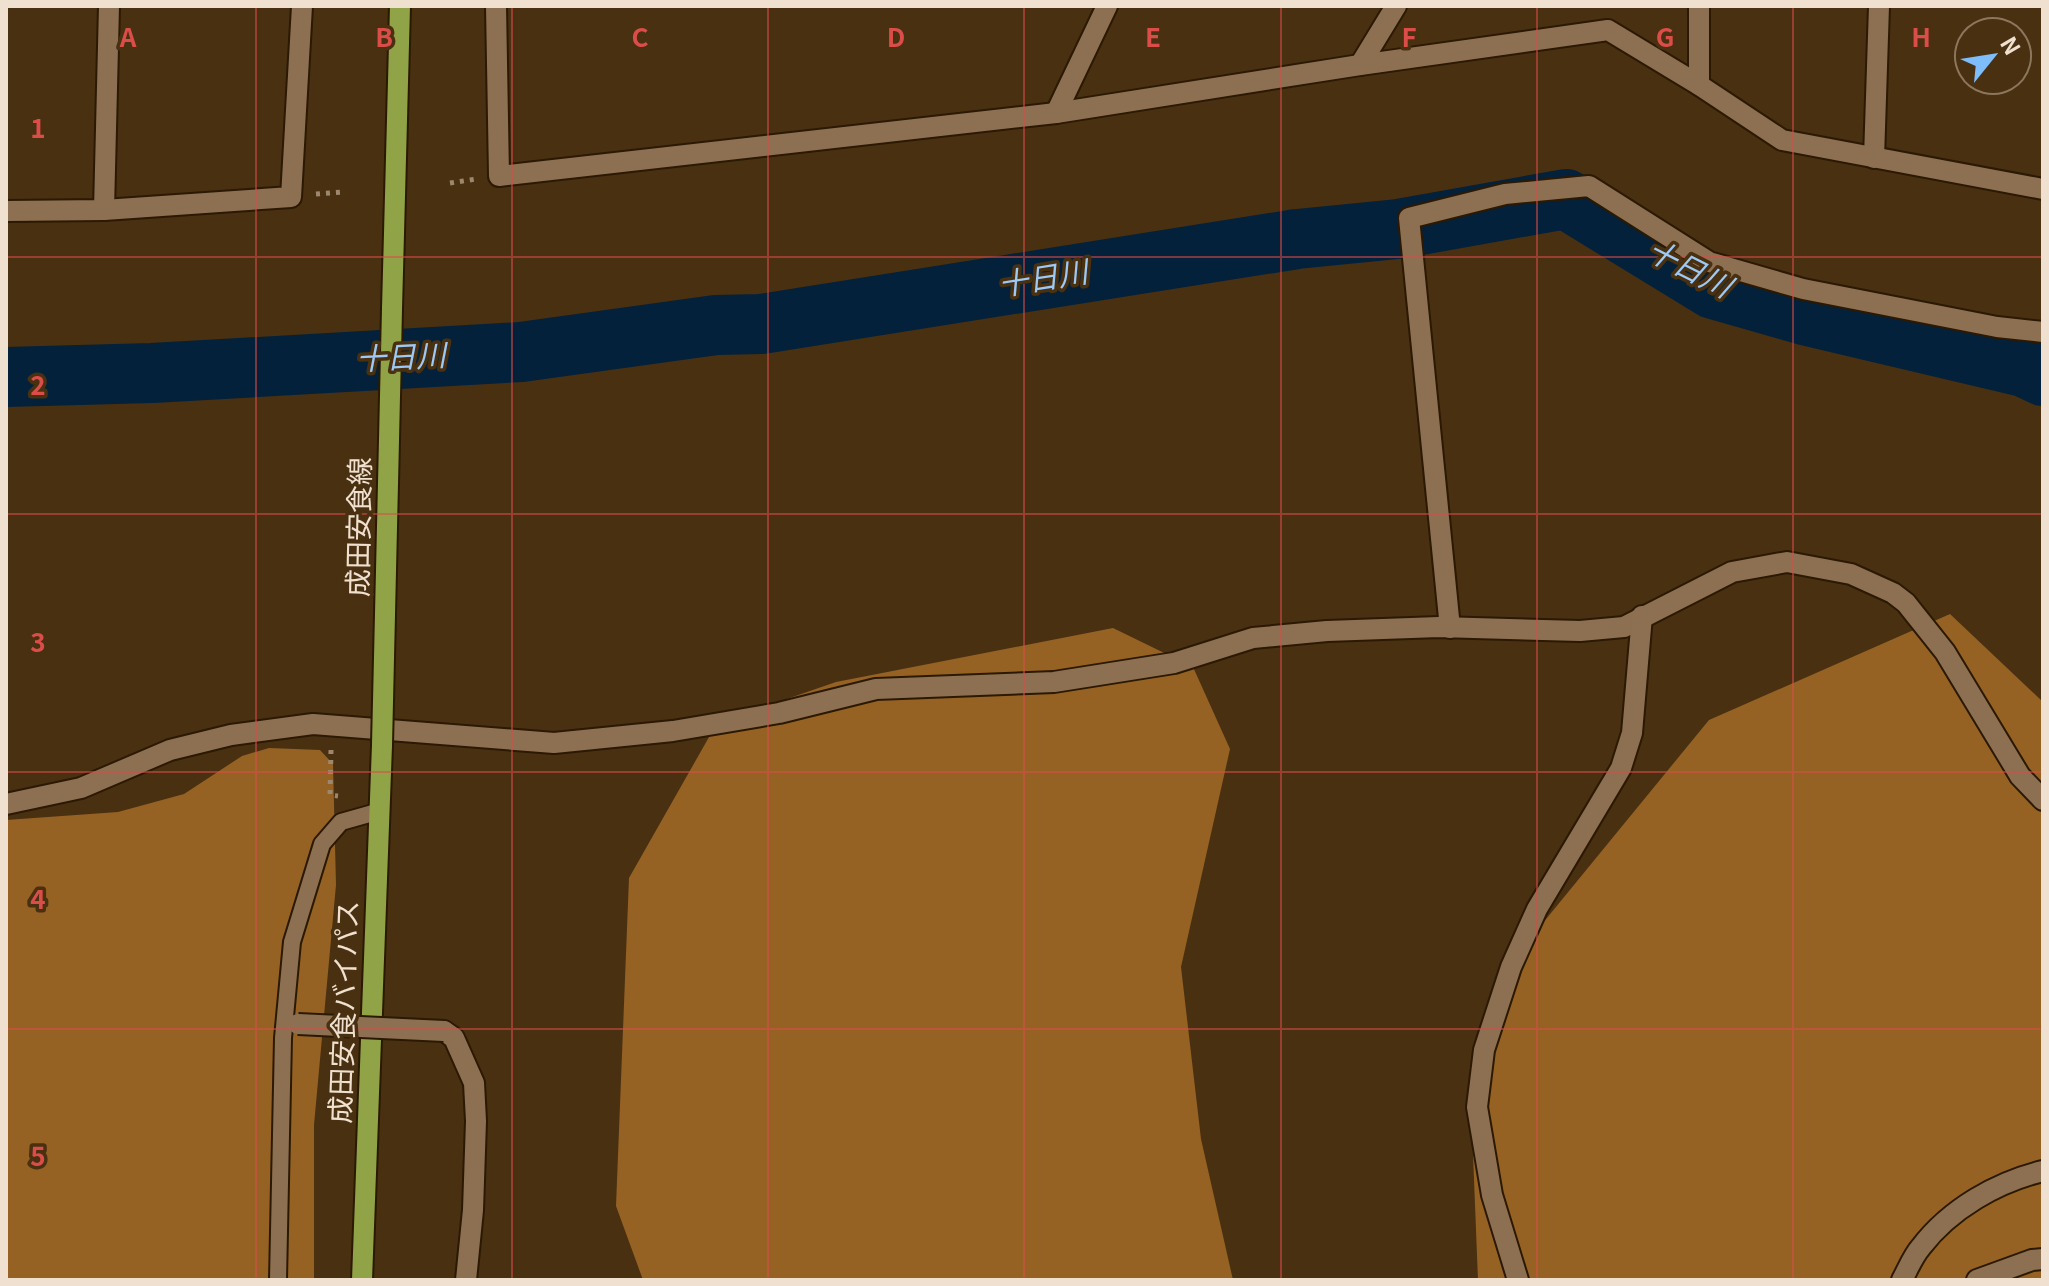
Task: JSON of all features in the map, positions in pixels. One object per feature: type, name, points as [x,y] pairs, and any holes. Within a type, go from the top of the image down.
[{"type":"main road","name":"成田安食線","points":[[382,745],[400,6]]},
{"type":"main road","name":"成田安食バイパス","points":[[362,1280],[382,745]]},
{"type":"street","points":[[104,210],[109,6]]},
{"type":"street","points":[[6,211],[104,210],[291,197],[302,6]]},
{"type":"street","points":[[496,6],[499,176],[1056,113],[1608,30],[1782,140],[2043,189]]},
{"type":"street","points":[[1056,113],[1107,6]]},
{"type":"street","points":[[1360,65],[1396,6]]},
{"type":"street","points":[[1699,6],[1699,85]]},
{"type":"street","points":[[1874,158],[1879,6]]},
{"type":"street","points":[[1450,628],[1409,218],[1505,194],[1589,186],[1709,262],[1803,289],[1997,327],[2043,332]]},
{"type":"street","points":[[6,804],[81,788],[170,750],[231,735],[313,724],[554,743],[673,731],[779,713],[876,689],[1054,682],[1174,663],[1253,638],[1327,631],[1450,628],[1580,631],[1624,627],[1732,572],[1787,562],[1851,574],[1893,593],[1906,603],[1945,652],[2020,776],[2043,800]]},
{"type":"street","points":[[1518,1280],[1492,1195],[1477,1107],[1484,1050],[1511,967],[1537,909],[1621,768],[1632,733],[1642,616]]},
{"type":"street","points":[[291,1031],[444,1031],[454,1038],[474,1083],[475,1152],[466,1280]]},
{"type":"street","points":[[1902,1280],[1921,1247],[1969,1200],[2026,1175],[2043,1171]]},
{"type":"street","points":[[1977,1280],[2043,1259]]},
{"type":"lane","points":[[278,1280],[291,1031],[292,942],[322,844],[341,822],[380,811]]},
{"type":"path","points":[[330,795],[331,725]]},
{"type":"shaded area","points":[[1950,614],[2043,702],[2043,1280],[1478,1280],[1470,1078],[1510,963],[1709,720]]},
{"type":"shaded area","points":[[1113,628],[1193,667],[1230,749],[1181,967],[1201,1139],[1233,1280],[643,1280],[616,1206],[629,878],[717,723],[836,682]]},
{"type":"shaded area","points":[[269,748],[320,750],[333,764],[336,885],[314,1125],[314,1280],[6,1280],[6,820],[118,812],[184,794],[242,756]]},
{"type":"waterway","name":"十日川","points":[[6,377],[152,373],[521,352],[716,325],[761,324],[1297,239],[1398,229],[1566,199],[1713,289],[1804,315],[2024,367],[2043,376]]}]
